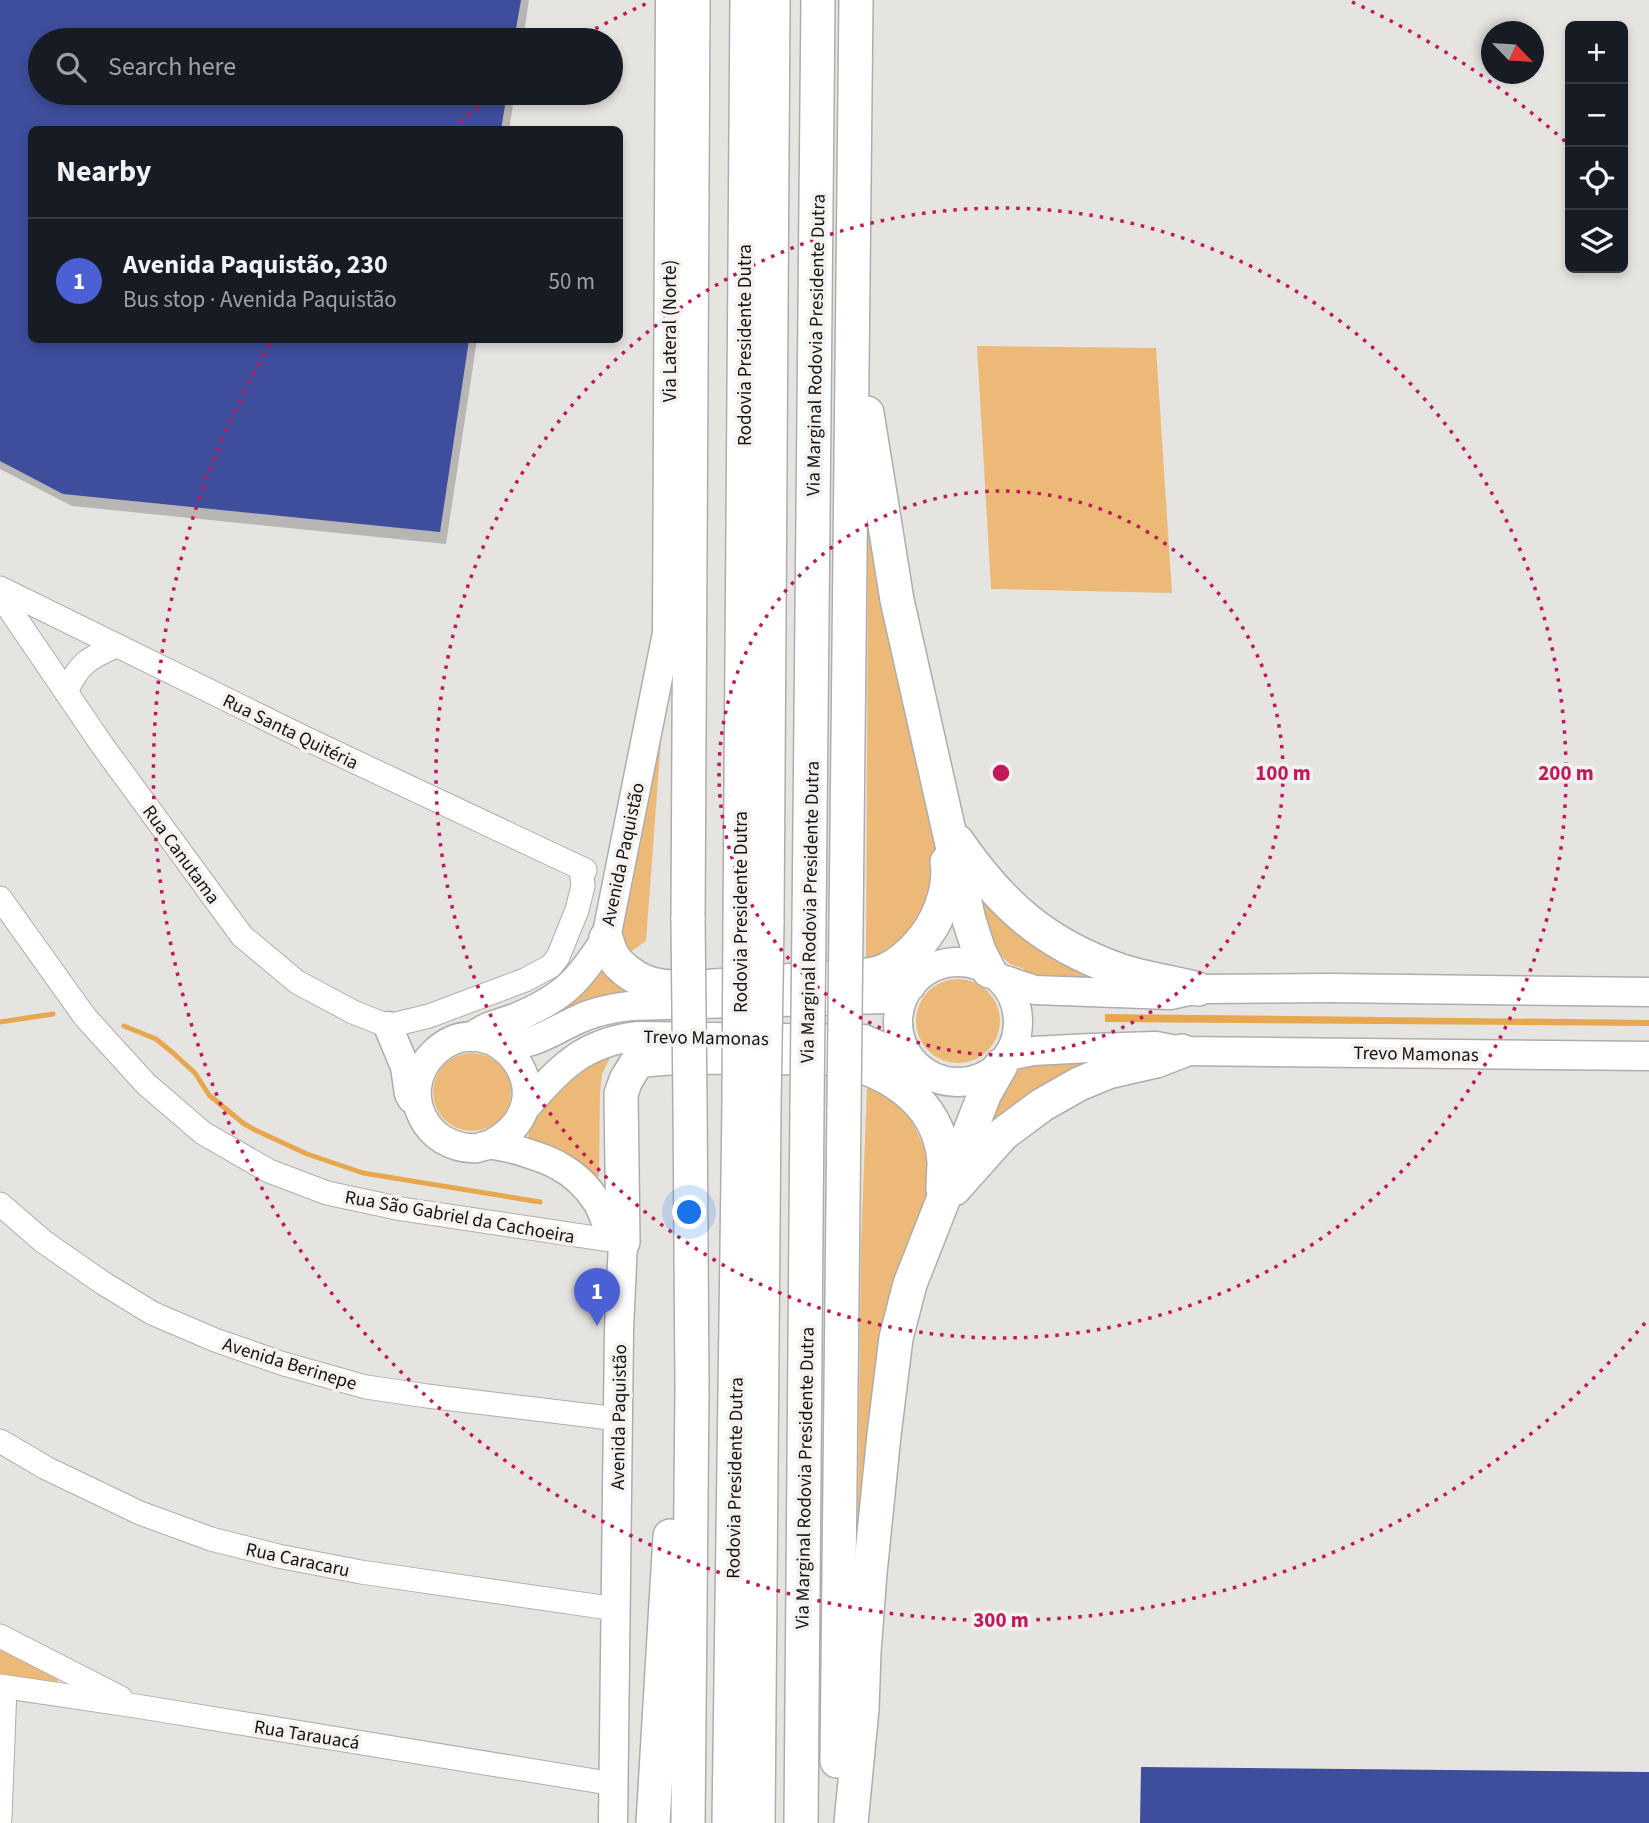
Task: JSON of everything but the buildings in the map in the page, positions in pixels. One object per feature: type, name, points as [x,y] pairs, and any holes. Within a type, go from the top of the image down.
[{"type":"highway","points":[[688,1823],[692,1388],[688,920],[693,0]]},
{"type":"highway","name":"Rodovia Presidente Dutra","points":[[747,0],[753,922]]},
{"type":"highway","name":"Rodovia Presidente Dutra","points":[[729,1823],[751,1105],[773,0]]},
{"type":"highway","name":"Via Marginal Rodovia Presidente Dutra","points":[[801,1823],[818,0]]},
{"type":"highway","points":[[837,1823],[856,0]]},
{"type":"highway","points":[[852,320],[897,600],[971,929],[979,951],[994,974]]},
{"type":"highway","points":[[606,938],[614,958],[624,968],[641,980],[675,987],[880,973],[896,964],[923,939],[941,908],[948,869],[946,824]]},
{"type":"highway","points":[[946,824],[976,869],[1002,898],[1026,921],[1053,940],[1121,971],[1198,989]]},
{"type":"highway","points":[[943,1202],[1003,1134],[1042,1105],[1079,1084],[1108,1072],[1156,1061],[1182,1051]]},
{"type":"highway","points":[[622,1242],[621,1094],[637,1062],[644,1060],[827,1058],[879,1073],[915,1098],[938,1133],[944,1160],[943,1202]]},
{"type":"highway","points":[[851,1823],[862,1709],[870,1573],[896,1338],[910,1284],[985,1093],[1004,1060]]},
{"type":"highway","name":"Rodovia Presidente Dutra","points":[[751,1105],[758,1823]]},
{"type":"highway","points":[[653,1823],[671,1518],[674,1485],[692,1388]]},
{"type":"main road","name":"Via Lateral (Norte)","points":[[661,662],[667,633],[670,0]]},
{"type":"main road","name":"Avenida Paquistão","points":[[419,1110],[419,1077],[424,1065],[441,1046],[472,1037],[481,1029],[518,1017],[559,995],[579,977],[606,938],[661,662]]},
{"type":"main road","name":"Trevo Mamonas","points":[[472,1037],[490,1040],[502,1046],[520,1045],[541,1039],[581,1018],[630,1006],[886,999],[911,986],[928,970],[952,962],[977,965],[1035,990],[1170,995],[1198,989]]},
{"type":"main road","points":[[994,974],[1007,987],[1017,1010],[1017,1034],[1004,1060]]},
{"type":"main road","points":[[910,1059],[899,1030],[899,1014],[903,999],[911,986]]},
{"type":"main road","points":[[1198,989],[1649,992]]},
{"type":"main road","points":[[388,1026],[405,1067],[409,1094],[430,1129],[447,1142],[467,1148],[491,1144],[558,1165],[574,1177],[598,1203],[610,1230],[622,1242]]},
{"type":"main road","name":"Trevo Mamonas","points":[[491,1144],[514,1128],[524,1109],[559,1070],[578,1056],[599,1045],[639,1036],[864,1039],[910,1059],[934,1078],[950,1082],[980,1078],[991,1073],[1004,1060],[1033,1051],[1091,1048],[1156,1046],[1182,1051],[1649,1056]]},
{"type":"main road","points":[[502,1046],[520,1066],[525,1079],[527,1092],[524,1109]]},
{"type":"main road","name":"Avenida Paquistão","points":[[613,1823],[622,1242]]},
{"type":"street","name":"Rua Santa Quitéria","points":[[0,589],[309,740],[583,869],[583,886],[577,910],[558,957],[551,966],[525,979],[429,1016],[388,1026]]},
{"type":"street","name":"Rua Canutama","points":[[0,595],[102,745],[242,936],[297,982],[353,1012],[388,1026]]},
{"type":"street","points":[[66,692],[74,674],[86,661],[116,646]]},
{"type":"street","name":"Rua São Gabriel da Cachoeira","points":[[0,898],[85,1017],[146,1084],[203,1133],[269,1171],[327,1193],[402,1209],[622,1242]]},
{"type":"street","name":"Avenida Berinepe","points":[[0,1204],[44,1242],[103,1283],[152,1312],[215,1340],[284,1364],[366,1387],[618,1419]]},
{"type":"street","name":"Rua Caracaru","points":[[0,1441],[46,1468],[117,1502],[211,1539],[278,1556],[361,1572],[616,1609]]},
{"type":"street","points":[[0,1636],[136,1706]]},
{"type":"street","points":[[0,1818],[3,1687]]},
{"type":"street","name":"Rua Tarauacá","points":[[3,1687],[614,1784]]},
{"type":"shaded area","points":[[977,346],[1156,348],[1172,593],[991,589]]},
{"type":"shaded area","points":[[868,523],[938,870],[927,902],[910,928],[889,949],[866,960]]},
{"type":"shaded area","points":[[664,699],[646,941],[626,955],[619,937]]},
{"type":"shaded area","points":[[978,886],[1111,981],[1056,979],[1024,974],[1024,969],[1009,963],[995,947],[987,928]]},
{"type":"shaded area","points":[[603,965],[640,988],[540,1026],[516,1030]]},
{"type":"shaded area","points":[[958,979],[974,982],[988,991],[997,1005],[1000,1021],[997,1037],[988,1051],[974,1060],[958,1063],[942,1060],[928,1051],[919,1037],[916,1021],[919,1005],[928,991],[942,982]]},
{"type":"shaded area","points":[[1105,1014],[1649,1020],[1649,1026],[1105,1022]]},
{"type":"shaded area","points":[[613,1052],[602,1074],[599,1176],[593,1180],[528,1138],[538,1113],[565,1080]]},
{"type":"shaded area","points":[[464,1053],[480,1053],[494,1059],[505,1070],[511,1084],[511,1100],[505,1114],[494,1125],[480,1131],[464,1131],[450,1125],[439,1114],[433,1100],[433,1084],[439,1070],[450,1059]]},
{"type":"shaded area","points":[[1103,1057],[985,1142],[1003,1092],[1024,1063]]},
{"type":"shaded area","points":[[871,1086],[885,1093],[905,1111],[934,1170],[857,1593],[861,1243],[867,1087]]},
{"type":"shaded area","points":[[0,1646],[59,1677],[57,1683],[0,1679]]},
{"type":"waterway","points":[[0,1022],[53,1014]]},
{"type":"waterway","points":[[124,1026],[156,1039],[172,1052],[195,1073],[209,1095],[243,1123],[307,1154],[363,1173],[540,1202]]},
{"type":"place","name":"Avenida Paquistão, 230","points":[[597,1326]]}]
